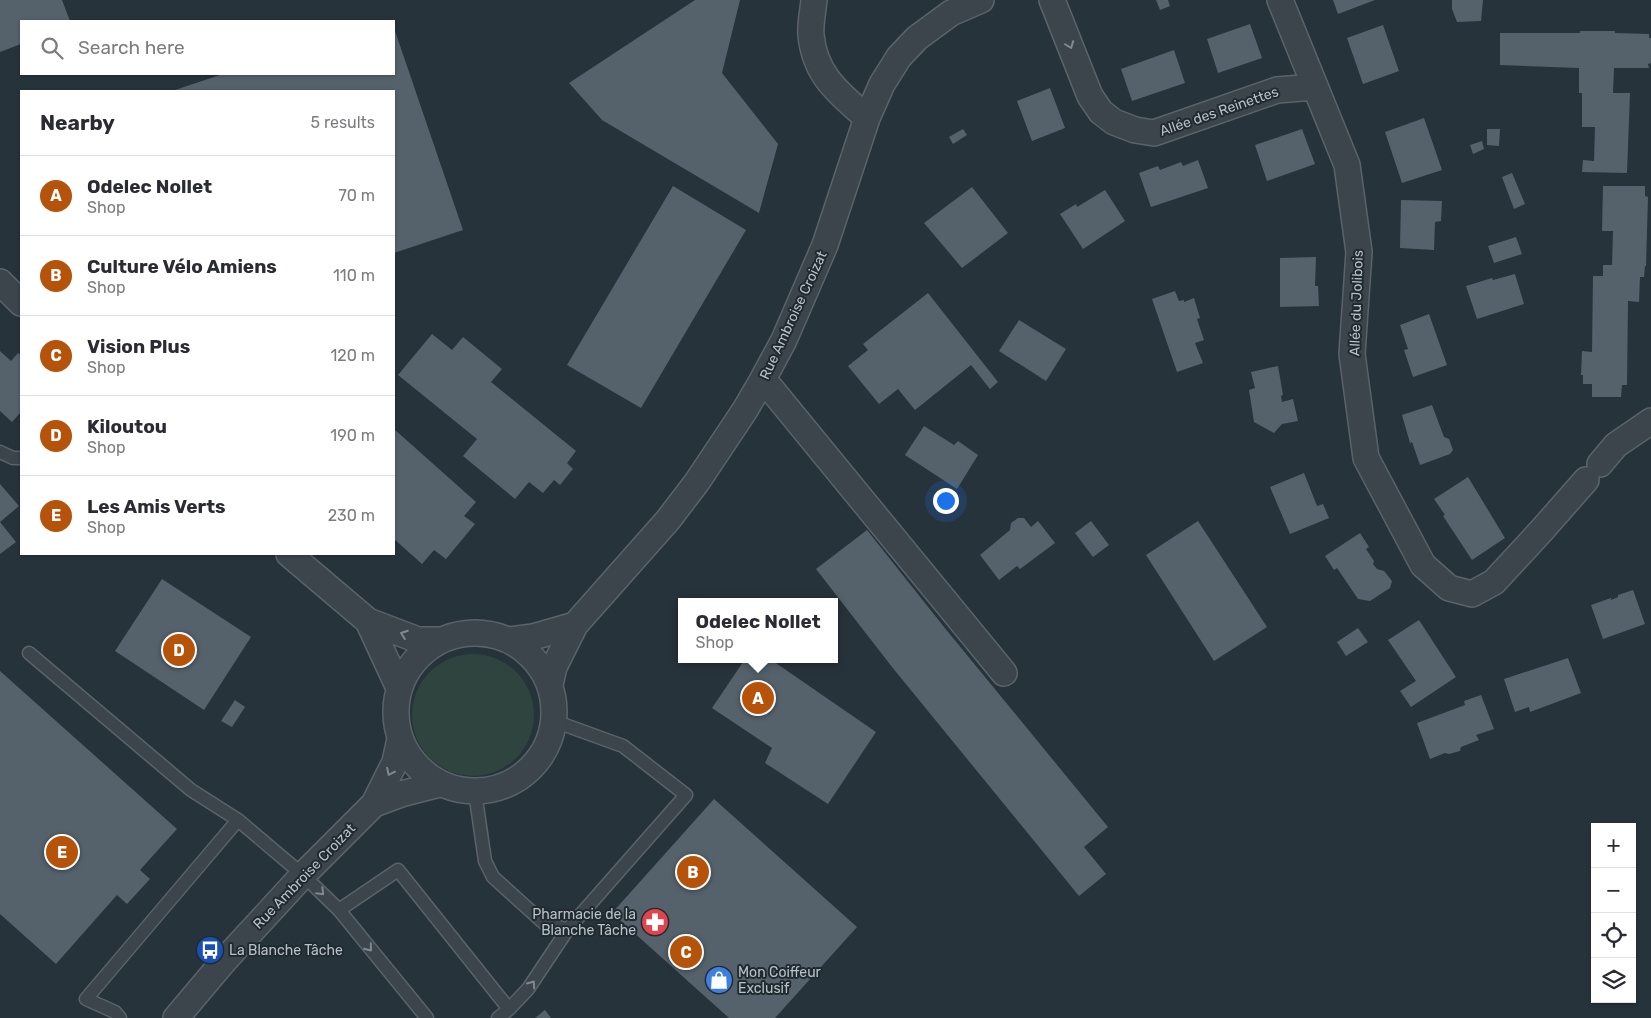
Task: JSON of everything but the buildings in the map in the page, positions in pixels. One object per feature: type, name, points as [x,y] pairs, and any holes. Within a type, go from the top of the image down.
[{"type":"street","points":[[814,0],[811,34],[817,62],[828,83],[867,118]]},
{"type":"street","name":"Rue Ambroise Croizat","points":[[550,685],[554,668],[575,625],[668,520],[718,450],[763,379],[784,340],[825,245],[867,118],[882,84],[899,57],[917,38],[951,13],[982,0]]},
{"type":"street","name":"Allée des Reinettes","points":[[1052,0],[1090,96],[1101,112],[1114,122],[1135,130],[1154,133],[1277,90],[1315,87]]},
{"type":"street","name":"Allée du Jolibois","points":[[1280,0],[1347,165],[1359,252],[1352,354],[1366,458],[1423,565],[1449,588],[1472,594],[1494,582],[1616,445],[1651,422]]},
{"type":"street","points":[[0,282],[20,302]]},
{"type":"street","points":[[763,379],[1004,673]]},
{"type":"street","points":[[290,555],[368,621],[418,640],[441,640]]},
{"type":"street","points":[[368,621],[399,688]]},
{"type":"street","points":[[508,640],[533,637],[575,625]]},
{"type":"street","points":[[474,633],[492,635],[508,640],[533,658],[543,671],[550,685],[554,703],[554,721],[548,743],[536,763],[519,779],[498,789],[475,792],[457,790],[440,784],[423,773],[409,757],[400,739],[395,713],[399,688],[409,668],[423,652],[441,640],[457,635],[474,633]]},
{"type":"street","name":"Rue Ambroise Croizat","points":[[176,1018],[224,961],[303,874],[374,804],[395,762],[400,739]]},
{"type":"street","name":"Rue Ambroise Croizat","points":[[374,804],[401,794],[440,784]]},
{"type":"lane","points":[[0,452],[13,458],[20,458]]},
{"type":"lane","points":[[29,653],[191,790],[238,820],[303,874],[339,910],[426,1018]]},
{"type":"lane","points":[[498,1018],[509,1010],[528,989],[568,929],[686,795],[623,746],[554,721]]},
{"type":"lane","points":[[475,792],[485,862],[493,877],[545,924],[568,929]]},
{"type":"lane","points":[[120,1018],[115,1012],[86,999],[238,820]]},
{"type":"lane","points":[[339,910],[398,870],[509,1010]]},
{"type":"green space","points":[[473,654],[485,655],[496,659],[507,664],[516,672],[524,681],[529,692],[533,703],[533,727],[529,738],[524,749],[516,758],[507,766],[496,771],[485,775],[473,776],[461,775],[450,771],[439,766],[430,758],[422,749],[417,738],[413,727],[412,715],[413,703],[417,692],[422,681],[430,672],[439,664],[450,659],[461,655]]},
{"type":"place","name":"Kiloutou","points":[[179,650]]},
{"type":"place","name":"Odelec Nollet","points":[[758,698]]},
{"type":"place","name":"Les Amis Verts","points":[[62,852]]},
{"type":"place","name":"Culture Vélo Amiens","points":[[693,872]]},
{"type":"place","name":"Pharmacie de la Blanche Tâche","points":[[655,922]]},
{"type":"place","name":"La Blanche Tâche","points":[[210,950]]},
{"type":"place","name":"Vision Plus","points":[[686,952]]},
{"type":"place","name":"Mon Coiffeur Exclusif","points":[[719,980]]}]
